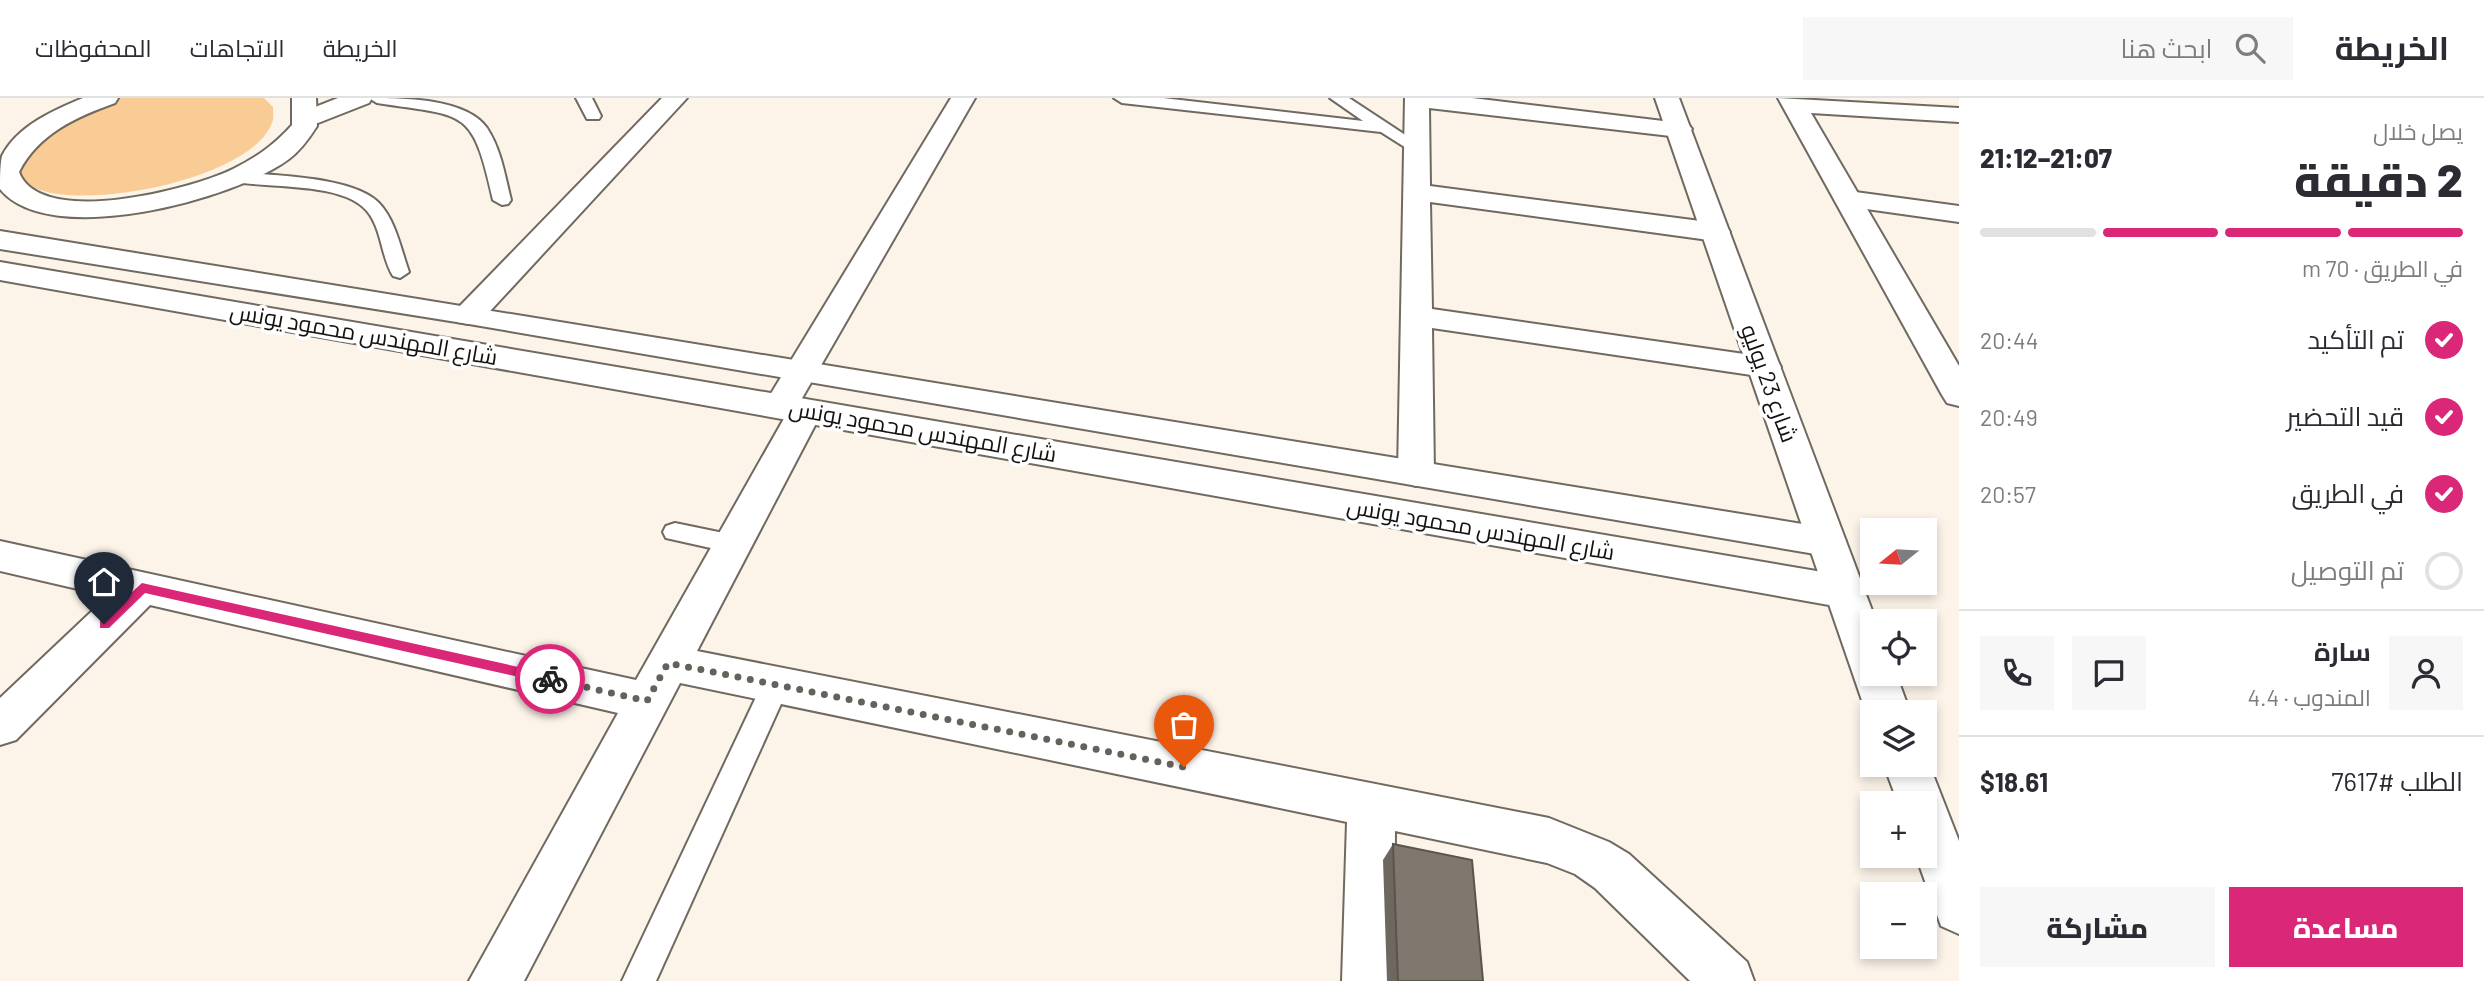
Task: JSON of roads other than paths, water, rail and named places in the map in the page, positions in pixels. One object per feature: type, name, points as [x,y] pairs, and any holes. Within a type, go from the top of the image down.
[{"type":"street","points":[[106,98],[61,117],[32,135],[13,154],[6,172],[6,195],[52,206],[84,209],[162,201],[237,177],[287,148],[302,133],[306,108],[359,98]]},
{"type":"street","points":[[470,315],[675,98]]},
{"type":"street","points":[[495,981],[733,544],[796,395],[963,98]]},
{"type":"street","name":"شارع 23 يوليو","points":[[1667,98],[1860,633]]},
{"type":"street","points":[[1416,473],[1417,99],[1679,129]]},
{"type":"street","points":[[1792,102],[1959,115]]},
{"type":"street","points":[[1792,102],[1959,395]]},
{"type":"street","points":[[1416,192],[1716,232]]},
{"type":"street","points":[[1848,199],[1959,214]]},
{"type":"street","points":[[4,251],[84,209]]},
{"type":"street","name":"شارع المهندس محمود يونس","points":[[4,251],[470,315],[796,395],[1416,473],[1828,542]]},
{"type":"street","name":"شارع المهندس محمود يونس","points":[[4,251],[796,395],[1846,592]]},
{"type":"street","points":[[1416,316],[1765,368]]},
{"type":"street","points":[[0,556],[142,588],[657,682],[776,684],[1549,841],[1592,858],[1631,887],[1728,981]]},
{"type":"street","points":[[0,726],[142,588]]},
{"type":"street","points":[[1368,981],[1371,804]]},
{"type":"street","points":[[1937,848],[1959,909]]},
{"type":"lane","points":[[377,98],[454,112],[472,121],[486,142],[502,200]]},
{"type":"lane","points":[[584,98],[593,116]]},
{"type":"lane","points":[[1122,98],[1386,128]]},
{"type":"lane","points":[[1338,98],[1417,148]]},
{"type":"lane","points":[[237,177],[341,191],[366,200],[377,215],[400,272]]},
{"type":"lane","points":[[675,532],[733,544]]},
{"type":"lane","points":[[639,981],[776,684]]}]
